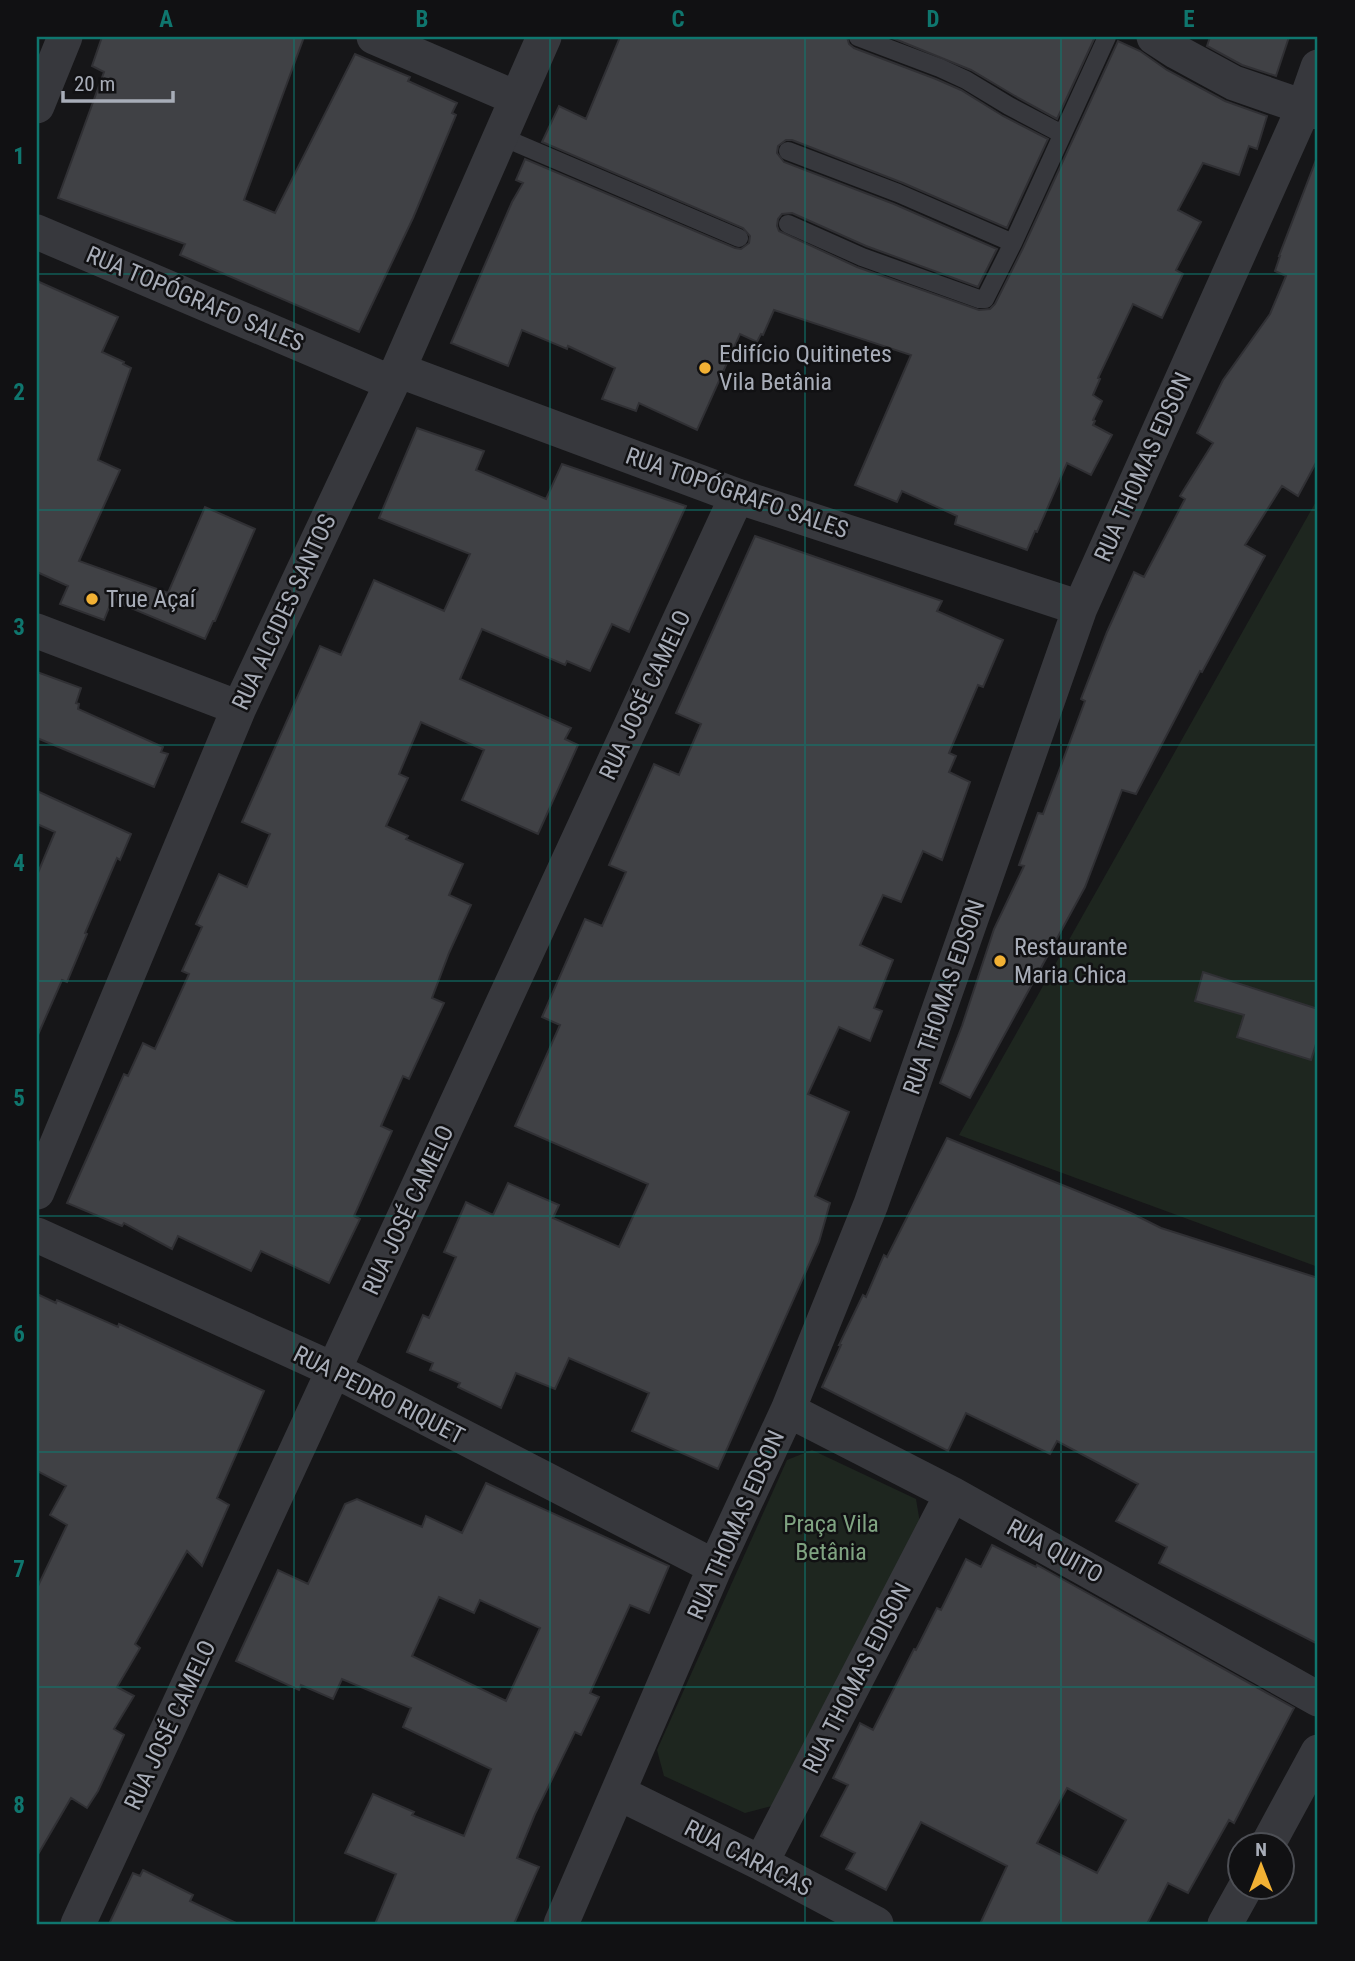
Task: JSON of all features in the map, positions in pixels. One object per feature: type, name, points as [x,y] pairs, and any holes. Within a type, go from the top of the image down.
[{"type":"street","points":[[37,106],[65,37]]},
{"type":"street","points":[[374,37],[516,98]]},
{"type":"street","name":"RUA ALCIDES SANTOS","points":[[37,1192],[239,708],[395,377],[544,37]]},
{"type":"street","points":[[1154,37],[1234,83],[1311,110]]},
{"type":"street","name":"RUA THOMAS EDSON","points":[[561,1924],[715,1567],[788,1410],[871,1204],[1080,608],[1311,110],[1318,67]]},
{"type":"street","name":"RUA TOPÓGRAFO SALES","points":[[37,232],[395,377],[737,496],[1080,608]]},
{"type":"street","name":"RUA JOSÉ CAMELO","points":[[78,1924],[737,496]]},
{"type":"street","points":[[37,631],[239,708]]},
{"type":"street","name":"RUA PEDRO RIQUET","points":[[37,1235],[334,1370],[715,1567]]},
{"type":"street","name":"RUA QUITO","points":[[788,1410],[952,1494],[1318,1699]]},
{"type":"street","name":"RUA THOMAS EDISON","points":[[761,1863],[952,1494]]},
{"type":"street","points":[[1275,1832],[1318,1752]]},
{"type":"street","name":"RUA CARACAS","points":[[619,1793],[761,1863],[876,1924]]},
{"type":"street","points":[[1225,1924],[1237,1902]]},
{"type":"lane","points":[[858,37],[957,76],[1062,134]]},
{"type":"lane","points":[[788,224],[862,257],[985,299],[1107,37]]},
{"type":"lane","points":[[500,136],[739,238]]},
{"type":"lane","points":[[788,151],[898,193],[1013,243]]},
{"type":"green space","points":[[1318,498],[1318,1267],[959,1135]]},
{"type":"green space","name":"Praça Vila Betânia","points":[[812,1450],[916,1499],[920,1523],[772,1806],[745,1813],[664,1776],[657,1750],[787,1460]]},
{"type":"building","points":[[102,37],[304,37],[244,200],[275,213],[355,54],[410,77],[408,81],[457,103],[452,113],[456,115],[413,218],[359,332],[180,255],[185,244],[58,198],[104,72],[92,66]]},
{"type":"building","points":[[620,37],[847,37],[854,48],[961,90],[1048,139],[1007,228],[903,183],[792,140],[786,140],[778,146],[777,153],[784,162],[894,204],[997,249],[978,287],[866,246],[792,213],[782,214],[778,219],[779,231],[857,267],[979,310],[990,309],[995,304],[1118,41],[1225,101],[1267,116],[1257,149],[1249,146],[1239,175],[1203,163],[1178,210],[1201,222],[1176,270],[1183,274],[1162,318],[1133,304],[1098,378],[1100,379],[1093,395],[1102,401],[1093,425],[1112,435],[1091,475],[1067,463],[1027,550],[955,524],[957,516],[902,491],[897,502],[855,485],[911,355],[774,310],[757,342],[740,334],[697,430],[639,403],[636,411],[602,399],[615,368],[568,346],[567,349],[522,330],[508,366],[451,343],[512,202],[523,183],[516,180],[525,159],[735,248],[741,249],[749,243],[750,236],[743,228],[542,142],[559,106],[586,119]]},
{"type":"building","points":[[890,37],[1095,37],[1057,119],[971,70]]},
{"type":"building","points":[[1210,37],[1289,37],[1276,76],[1242,65],[1207,46]]},
{"type":"building","points":[[1316,160],[1318,459],[1298,496],[1282,486],[1245,545],[1265,556],[1202,672],[1200,671],[1136,794],[1122,790],[1085,887],[970,1098],[940,1083],[994,929],[1024,866],[1019,865],[1038,813],[1043,814],[1085,701],[1081,699],[1107,632],[1134,572],[1144,577],[1185,499],[1180,496],[1213,443],[1197,433],[1223,380],[1270,314],[1286,276],[1275,271]]},
{"type":"building","points":[[37,281],[118,317],[102,352],[131,368],[98,460],[120,470],[79,561],[168,593],[205,507],[255,529],[205,639],[112,600],[104,620],[60,604],[68,586],[37,572]]},
{"type":"building","points":[[417,428],[484,451],[476,470],[546,499],[562,464],[686,506],[629,632],[612,624],[590,671],[567,661],[565,665],[482,629],[460,679],[571,728],[565,739],[578,745],[538,834],[462,800],[484,750],[421,722],[399,774],[408,778],[386,826],[408,836],[406,839],[463,864],[449,895],[471,905],[432,998],[444,1003],[409,1079],[403,1076],[381,1126],[392,1131],[354,1216],[360,1219],[329,1283],[261,1251],[251,1271],[178,1236],[172,1249],[124,1223],[122,1226],[67,1203],[124,1074],[128,1076],[143,1043],[155,1049],[189,974],[182,971],[202,927],[196,924],[219,874],[247,887],[270,834],[242,822],[320,646],[341,655],[374,580],[444,611],[470,554],[379,518]]},
{"type":"building","points":[[755,536],[942,601],[937,611],[1003,640],[983,687],[978,685],[949,753],[956,756],[949,772],[970,782],[942,860],[923,851],[901,902],[883,895],[860,945],[893,960],[874,1008],[882,1011],[870,1041],[839,1027],[808,1094],[849,1112],[815,1196],[830,1203],[819,1242],[718,1469],[632,1431],[649,1393],[569,1358],[555,1389],[516,1373],[501,1408],[458,1387],[460,1383],[430,1370],[433,1363],[407,1352],[423,1315],[429,1318],[456,1257],[444,1252],[466,1202],[493,1215],[508,1183],[559,1205],[553,1218],[619,1247],[648,1184],[515,1126],[560,1025],[542,1017],[585,919],[602,926],[626,872],[609,865],[654,764],[679,775],[701,724],[676,713]]},
{"type":"building","points":[[37,672],[81,688],[76,703],[79,704],[78,709],[163,747],[161,752],[168,754],[154,787],[37,738]]},
{"type":"building","points":[[37,791],[131,834],[120,860],[117,858],[67,982],[62,980],[37,1037],[37,875],[55,832],[37,824]]},
{"type":"building","points":[[1203,972],[1318,1009],[1318,1038],[1311,1060],[1237,1037],[1244,1015],[1195,1001]]},
{"type":"building","points":[[947,1138],[1131,1213],[1161,1228],[1318,1278],[1318,1644],[1159,1563],[1167,1547],[1116,1521],[1138,1484],[1057,1441],[1050,1454],[966,1413],[948,1451],[822,1387],[863,1295],[866,1297],[884,1255],[887,1257]]},
{"type":"building","points":[[37,1294],[118,1327],[119,1324],[264,1391],[217,1498],[229,1505],[202,1566],[187,1551],[135,1644],[140,1648],[117,1687],[134,1696],[114,1729],[124,1735],[98,1791],[87,1808],[71,1798],[37,1856],[37,1588],[67,1525],[50,1515],[66,1486],[37,1471]]},
{"type":"building","points":[[486,1483],[669,1566],[649,1613],[630,1605],[590,1693],[599,1697],[581,1735],[575,1732],[535,1814],[517,1858],[539,1867],[514,1924],[375,1924],[396,1874],[345,1853],[373,1794],[414,1812],[412,1815],[464,1836],[491,1769],[403,1727],[411,1708],[342,1679],[333,1699],[301,1685],[299,1690],[236,1661],[278,1570],[308,1584],[345,1504],[357,1499],[422,1527],[426,1516],[462,1533]],"holes":[[[439,1597],[474,1613],[480,1600],[540,1628],[506,1701],[412,1656]]]},
{"type":"building","points":[[992,1545],[1036,1567],[1037,1565],[1294,1708],[1234,1823],[1229,1820],[1188,1893],[1168,1883],[1147,1924],[980,1924],[1007,1866],[921,1822],[886,1890],[846,1869],[855,1853],[821,1836],[848,1785],[833,1778],[860,1723],[873,1730],[914,1649],[916,1650],[937,1608],[941,1610],[966,1559],[981,1567]],"holes":[[[1067,1788],[1126,1820],[1097,1873],[1037,1843]]]},
{"type":"building","points":[[143,1870],[193,1895],[190,1901],[238,1924],[109,1924],[133,1873],[140,1876]]},
{"type":"place","name":"Edifício Quitinetes Vila Betânia","points":[[705,368]]},
{"type":"place","name":"True Açaí","points":[[92,599]]},
{"type":"place","name":"Restaurante Maria Chica","points":[[1000,961]]}]
